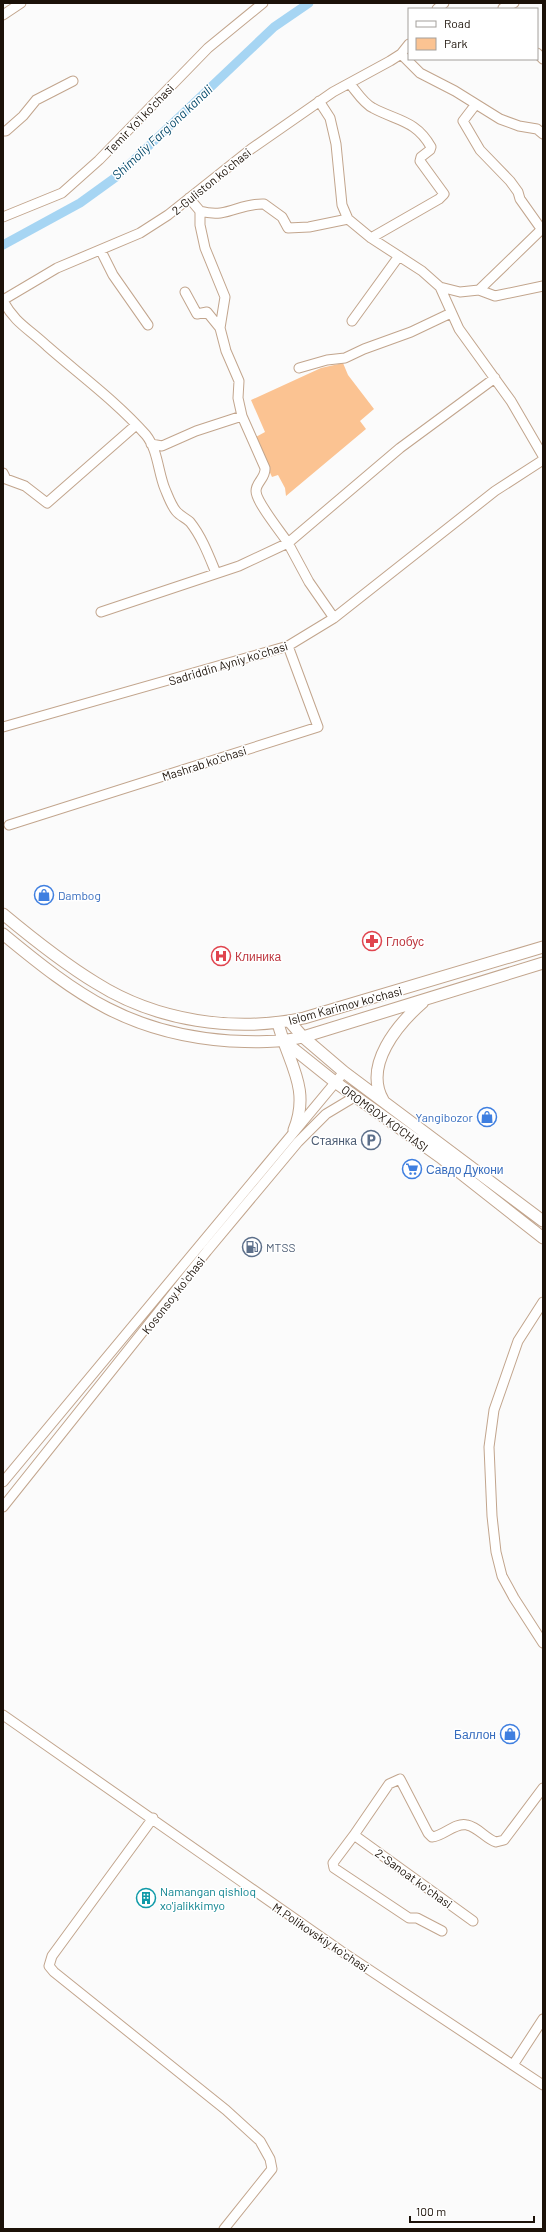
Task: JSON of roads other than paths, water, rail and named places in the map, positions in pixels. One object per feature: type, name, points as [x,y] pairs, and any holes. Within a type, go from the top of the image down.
[{"type":"main road","name":"Islom Karimov koʻchasi","points":[[3,914],[59,959],[97,984],[136,1003],[177,1017],[213,1023],[248,1025],[289,1022],[543,947]]},
{"type":"main road","name":"Islom Karimov koʻchasi","points":[[3,934],[51,974],[86,998],[129,1020],[160,1031],[205,1039],[285,1042],[386,1013],[426,998],[543,964]]},
{"type":"main road","points":[[383,1100],[376,1080],[382,1054],[402,1024],[426,998]]},
{"type":"main road","name":"OROMGOX KO‘CHASI","points":[[289,1022],[303,1037],[344,1072],[543,1221]]},
{"type":"main road","points":[[278,1023],[300,1088],[301,1099],[298,1119],[294,1130]]},
{"type":"main road","name":"OROMGOX KO‘CHASI","points":[[285,1042],[335,1082],[440,1157],[543,1238]]},
{"type":"street","points":[[3,15],[21,3]]},
{"type":"street","name":"Temir Yoʻl koʻchasi","points":[[3,217],[62,193],[99,160],[208,48],[263,3]]},
{"type":"street","points":[[501,7],[514,3]]},
{"type":"street","name":"2-Guliston koʻchasi","points":[[3,300],[57,268],[101,251],[140,233],[168,215],[231,163],[319,101],[400,54],[408,45]]},
{"type":"street","points":[[400,54],[420,73],[500,119],[519,126],[537,129],[543,134]]},
{"type":"street","points":[[3,131],[6,131],[23,116],[36,100],[73,81]]},
{"type":"street","points":[[350,84],[369,106],[408,122],[419,131],[431,147],[430,150],[421,157],[420,161],[444,196],[371,238]]},
{"type":"street","points":[[319,101],[330,118],[336,144],[342,205],[348,219],[371,238],[426,274],[440,287],[459,329],[511,400],[543,456]]},
{"type":"street","points":[[476,104],[463,121],[480,150],[499,168],[518,192],[520,199],[542,229],[479,290]]},
{"type":"street","points":[[189,198],[200,211],[215,215],[247,206],[264,204],[282,217],[288,228],[297,228],[348,219]]},
{"type":"street","points":[[200,211],[200,225],[205,248],[225,296],[220,328],[226,351],[239,381],[238,398],[242,416],[265,468],[264,476],[257,485],[257,496],[288,543],[309,582],[334,618]]},
{"type":"street","points":[[101,251],[113,274],[148,325]]},
{"type":"street","points":[[352,321],[399,256]]},
{"type":"street","points":[[440,287],[460,292],[479,290],[495,296],[543,286]]},
{"type":"street","points":[[185,292],[197,314],[206,312],[220,328]]},
{"type":"street","points":[[3,300],[11,315],[20,324],[45,344],[136,426],[151,444],[170,501],[176,512],[190,521],[216,573]]},
{"type":"street","points":[[299,368],[327,360],[344,358],[377,343],[411,332],[451,313]]},
{"type":"street","points":[[101,612],[239,566],[288,543],[400,448],[495,378]]},
{"type":"street","points":[[151,444],[162,446],[196,431],[242,416]]},
{"type":"street","points":[[4,478],[25,486],[47,503],[136,426]]},
{"type":"street","name":"Sadriddin Ayniy koʻchasi","points":[[3,727],[288,646],[334,618],[495,491],[543,460]]},
{"type":"street","name":"Mashrab koʻchasi","points":[[8,825],[318,727],[288,646]]},
{"type":"street","name":"Kosonsoy koʻchasi","points":[[3,1482],[294,1130],[344,1072]]},
{"type":"street","name":"Kosonsoy koʻchasi","points":[[3,1507],[207,1251],[298,1142],[326,1114],[356,1096]]},
{"type":"street","points":[[543,1302],[518,1341],[494,1410],[489,1447],[491,1509],[496,1552],[502,1576],[514,1598],[543,1643]]},
{"type":"street","name":"M.Polikovskiy koʻchasi","points":[[3,1716],[153,1818],[341,1951],[543,2085]]},
{"type":"street","points":[[442,1932],[417,1918],[409,1918],[334,1868],[333,1864],[389,1784],[400,1778],[428,1833],[432,1837],[438,1837],[458,1825],[467,1825],[496,1842],[504,1840],[543,1788]]},
{"type":"street","points":[[153,1818],[52,1956],[49,1966],[54,1972],[226,2110],[260,2141],[267,2151],[272,2169],[224,2229]]},
{"type":"street","name":"2-Sanoat koʻchasi","points":[[354,1835],[473,1921]]},
{"type":"street","points":[[513,2065],[543,2019]]},
{"type":"waterway","name":"Shimoliy Fargʻona kanali","points":[[3,245],[80,203],[116,177],[274,27],[309,3]]},
{"type":"place","name":"Dambog","points":[[44,895]]},
{"type":"place","name":"Глобус","points":[[372,941]]},
{"type":"place","name":"Клиника","points":[[221,956]]},
{"type":"place","name":"Yangibozor","points":[[487,1117]]},
{"type":"place","name":"Стаянка","points":[[371,1140]]},
{"type":"place","name":"Савдо Дукони","points":[[412,1169]]},
{"type":"place","name":"MTSS","points":[[252,1247]]},
{"type":"place","name":"Баллон","points":[[510,1734]]},
{"type":"place","name":"Namangan qishloq xo'jalikkimyo","points":[[146,1898]]}]
